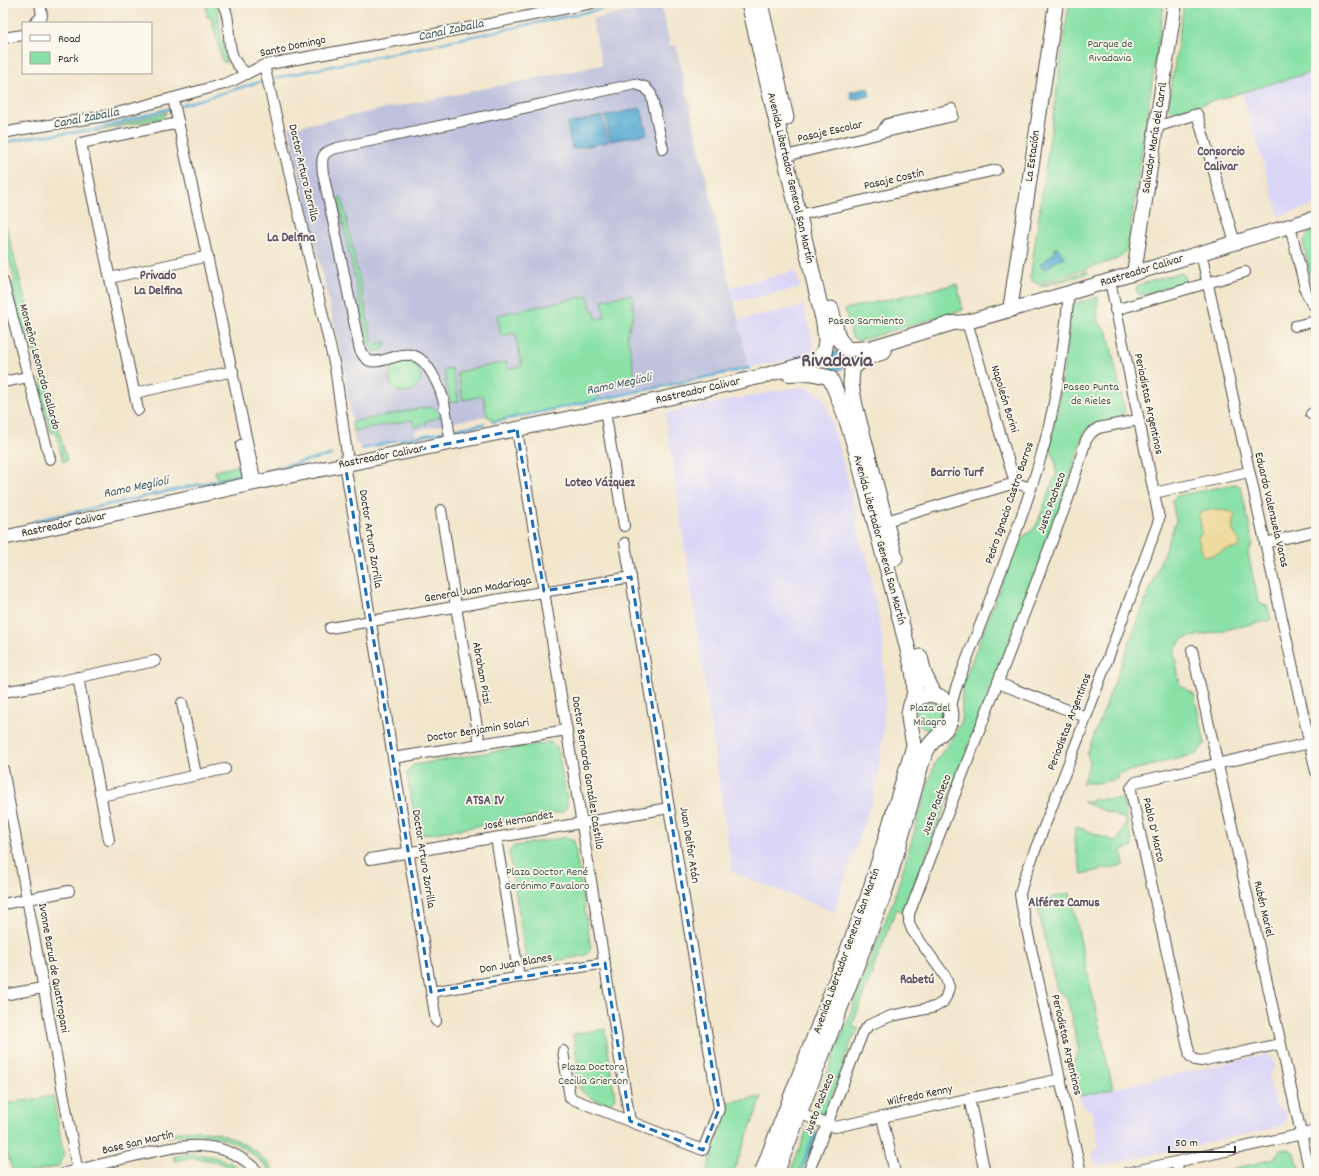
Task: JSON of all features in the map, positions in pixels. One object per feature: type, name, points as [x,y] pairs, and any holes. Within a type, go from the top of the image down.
[{"type":"main road","name":"Avenida Libertador General San Martín","points":[[748,3],[790,155],[804,214],[837,335],[846,348]]},
{"type":"main road","name":"Avenida Libertador General San Martín","points":[[760,3],[790,155]]},
{"type":"main road","name":"La Estación","points":[[1010,310],[1056,3]]},
{"type":"main road","name":"Salvador María del Carril","points":[[1134,273],[1175,3]]},
{"type":"main road","name":"Avenida Libertador General San Martín","points":[[804,214],[825,326],[826,341],[823,354]]},
{"type":"main road","name":"Rastreador Calivar","points":[[846,348],[855,350],[870,348],[953,323],[967,322],[1110,281],[1316,218]]},
{"type":"main road","name":"Rastreador Calivar","points":[[852,369],[857,363],[866,358],[956,331],[967,322]]},
{"type":"main road","points":[[838,346],[846,348],[853,359],[852,369],[849,374],[839,379],[829,377],[822,369],[821,363],[823,354],[832,347],[838,346]]},
{"type":"main road","name":"Rastreador Calivar","points":[[3,538],[345,464],[517,430],[759,377],[812,362],[823,354]]},
{"type":"main road","name":"Avenida Libertador General San Martín","points":[[762,1173],[793,1111],[885,892],[922,761],[930,744],[947,727],[951,715],[946,702],[941,697],[934,694],[924,674],[886,521],[852,396],[852,369]]},
{"type":"main road","name":"Rastreador Calivar","points":[[759,377],[802,373],[829,377]]},
{"type":"main road","name":"Avenida Libertador General San Martín","points":[[776,1173],[793,1111],[875,878],[913,750],[913,738],[909,712],[915,688],[910,657],[851,433],[840,400],[829,377]]},
{"type":"main road","points":[[911,705],[921,696],[934,694]]},
{"type":"main road","points":[[911,725],[922,735],[936,735],[942,732]]},
{"type":"street","points":[[36,22],[42,16],[40,3]]},
{"type":"street","points":[[222,3],[227,17],[230,46],[233,58],[246,74]]},
{"type":"street","name":"Santo Domingo","points":[[3,133],[105,116],[224,84],[264,65],[484,25],[592,3]]},
{"type":"street","points":[[3,38],[22,35]]},
{"type":"street","name":"Doctor Arturo Zorrilla","points":[[264,65],[335,367],[347,454],[345,464],[436,1022]]},
{"type":"street","points":[[451,443],[439,387],[432,372],[425,363],[416,356],[408,354],[402,354],[376,361],[369,361],[360,350],[323,173],[323,155],[328,151],[337,148],[635,84],[645,87],[652,94],[663,149]]},
{"type":"street","points":[[173,98],[208,256],[229,372],[253,484]]},
{"type":"street","name":"Pasaje Escolar","points":[[790,155],[881,134],[954,116],[952,109],[887,124],[881,134]]},
{"type":"street","points":[[1156,127],[1197,114],[1235,243]]},
{"type":"street","points":[[138,410],[81,143],[179,123]]},
{"type":"street","name":"Pasaje Costín","points":[[804,214],[996,170]]},
{"type":"street","points":[[1290,226],[1306,292],[1310,302],[1316,308]]},
{"type":"street","name":"Eduardo Valenzuela Varas","points":[[1201,253],[1316,772]]},
{"type":"street","points":[[110,278],[208,256]]},
{"type":"street","points":[[1115,310],[1245,272]]},
{"type":"street","name":"Monseñor Leonardo Gallardo","points":[[3,281],[50,459]]},
{"type":"street","name":"Periodistas Argentinos","points":[[1081,1173],[1020,894],[1024,879],[1086,717],[1159,518],[1110,281]]},
{"type":"street","name":"Pedro Ignacio Castro Barros","points":[[951,715],[952,702],[956,688],[1032,488],[1059,379],[1069,293]]},
{"type":"street","points":[[1295,326],[1316,321]]},
{"type":"street","name":"Napoleón Borini","points":[[967,322],[1015,483]]},
{"type":"street","points":[[135,393],[229,372]]},
{"type":"street","points":[[3,382],[28,376]]},
{"type":"street","points":[[605,411],[624,526]]},
{"type":"street","name":"Justo Pacheco","points":[[808,1173],[861,1034],[869,1025],[891,1016],[935,1007],[943,1002],[946,997],[949,987],[945,976],[912,930],[908,922],[909,914],[1068,500],[1088,436],[1098,428],[1138,420]]},
{"type":"street","name":"Doctor Bernardo González Castillo","points":[[517,430],[630,1121]]},
{"type":"street","points":[[1154,493],[1249,472]]},
{"type":"street","points":[[886,521],[1015,483],[1032,488]]},
{"type":"street","name":"Abraham Pizzi","points":[[441,510],[480,744]]},
{"type":"street","points":[[1265,543],[1316,532]]},
{"type":"street","name":"Juan Delfor Atán","points":[[625,543],[719,1109],[703,1150],[630,1121]]},
{"type":"street","name":"General Juan Madariaga","points":[[330,628],[631,577]]},
{"type":"street","name":"Rubén Mariel","points":[[1192,650],[1310,1173]]},
{"type":"street","points":[[3,692],[155,661]]},
{"type":"street","points":[[78,677],[109,840]]},
{"type":"street","points":[[998,683],[1086,717]]},
{"type":"street","points":[[182,703],[196,775]]},
{"type":"street","name":"Doctor Benjamin Solari","points":[[393,758],[567,730]]},
{"type":"street","name":"Pablo D' Marco","points":[[1280,1044],[1202,1061],[1192,1059],[1131,788],[1136,782],[1310,744]]},
{"type":"street","name":"Ivonne Barud de Quattropani","points":[[3,768],[7,811],[27,899],[77,1172]]},
{"type":"street","points":[[101,796],[225,769]]},
{"type":"street","name":"José Hernandez","points":[[370,859],[669,808]]},
{"type":"street","points":[[496,838],[519,977]]},
{"type":"street","points":[[3,904],[68,891]]},
{"type":"street","name":"Don Juan Blanes","points":[[431,992],[605,963]]},
{"type":"street","points":[[3,995],[43,988]]},
{"type":"street","points":[[563,1051],[570,1098],[630,1121]]},
{"type":"street","name":"Wilfredo Kenny","points":[[793,1111],[835,1127],[1061,1079]]},
{"type":"street","points":[[969,1098],[985,1173]]},
{"type":"street","points":[[882,1117],[895,1173]]},
{"type":"street","points":[[1126,1173],[1316,1131]]},
{"type":"street","name":"Base San Martín","points":[[65,1173],[77,1172],[171,1147],[186,1145],[223,1150],[239,1157],[259,1173]]},
{"type":"street","points":[[1176,1162],[1179,1173]]},
{"type":"highlighted area","points":[[517,430],[544,591],[631,577],[719,1109],[703,1150],[630,1121],[605,963],[431,992],[345,464]]},
{"type":"shaded area","points":[[661,5],[670,46],[676,45],[749,367],[493,421],[487,416],[454,422],[415,431],[416,437],[362,448],[355,443],[344,367],[289,128],[602,65],[592,19]]},
{"type":"shaded area","points":[[1316,71],[1316,205],[1279,216],[1242,93]]},
{"type":"shaded area","points":[[796,271],[800,288],[734,302],[731,287]]},
{"type":"shaded area","points":[[804,306],[814,348],[809,356],[749,367],[738,320]]},
{"type":"shaded area","points":[[797,387],[808,388],[814,391],[823,397],[827,404],[858,517],[856,523],[862,549],[866,552],[883,642],[885,698],[880,763],[873,797],[834,912],[732,872],[665,413]]},
{"type":"shaded area","points":[[1267,1054],[1273,1059],[1275,1066],[1269,1076],[1275,1106],[1285,1111],[1287,1119],[1282,1126],[1101,1166],[1094,1162],[1092,1154],[1099,1145],[1091,1110],[1081,1105],[1080,1096]]},
{"type":"green space","points":[[206,3],[212,3],[218,9],[221,37],[227,62],[224,63],[224,60],[222,61],[211,18],[207,17]]},
{"type":"green space","name":"Parque de Rivadavia","points":[[1069,3],[1164,3],[1127,250],[1118,259],[1037,284],[1030,279]]},
{"type":"green space","points":[[1184,3],[1316,3],[1316,71],[1174,112],[1168,108]]},
{"type":"green space","points":[[167,112],[162,118],[94,132]]},
{"type":"green space","points":[[340,197],[342,198],[373,344],[386,342],[385,346],[380,351],[372,350],[369,345],[338,199]]},
{"type":"green space","points":[[3,214],[67,461],[63,462],[56,434],[50,431],[39,389],[43,384],[33,349],[27,347],[11,286],[15,281],[3,237]]},
{"type":"green space","points":[[1316,231],[1316,294],[1313,287],[1303,242],[1308,234]]},
{"type":"green space","points":[[1088,271],[1088,274],[1040,287],[1041,285]]},
{"type":"green space","points":[[1178,273],[1185,276],[1183,283],[1140,295],[1137,293],[1136,289],[1138,285]]},
{"type":"green space","name":"Paseo Sarmiento","points":[[957,284],[963,310],[858,341],[852,337],[845,309]]},
{"type":"green space","points":[[631,294],[634,313],[627,334],[636,380],[620,384],[619,381],[597,386],[599,399],[493,421],[487,416],[483,396],[463,400],[457,372],[507,362],[508,369],[522,366],[515,333],[501,336],[497,315],[588,296],[591,310],[594,310],[596,319],[605,317],[602,300]]},
{"type":"green space","name":"Paseo Punta de Rieles","points":[[1098,297],[1097,320],[1108,333],[1125,412],[1119,418],[1092,425],[1084,432],[1064,498],[904,913],[896,909],[852,1026],[859,1029],[852,1040],[825,1114],[821,1115],[813,1111],[896,893],[934,765],[955,735],[960,725],[962,715],[963,684],[1017,543],[1037,524],[1056,474],[1056,465],[1050,446],[1060,395],[1072,304]]},
{"type":"green space","points":[[402,361],[408,361],[418,368],[421,377],[420,383],[414,390],[408,393],[402,393],[392,386],[389,380],[389,374],[396,364]]},
{"type":"green space","points":[[452,368],[459,401],[450,403],[444,371],[445,369]]},
{"type":"green space","points":[[428,407],[436,410],[441,417],[426,421],[426,424],[414,427],[412,420],[353,431],[352,422]]},
{"type":"green space","points":[[242,465],[243,473],[217,479],[215,471]]},
{"type":"green space","points":[[1235,484],[1241,487],[1253,543],[1248,553],[1258,601],[1268,607],[1271,620],[1182,639],[1174,652],[1180,685],[1194,694],[1205,743],[1197,754],[1117,774],[1118,779],[1098,783],[1082,783],[1090,763],[1087,754],[1176,521],[1172,501],[1176,496]]},
{"type":"green space","name":"Plaza del Milagro","points":[[928,700],[941,705],[945,715],[938,727],[930,731],[916,722],[916,708]]},
{"type":"green space","points":[[551,742],[557,747],[568,805],[563,812],[423,835],[416,829],[407,773],[413,765]]},
{"type":"green space","points":[[1091,799],[1119,799],[1123,801],[1133,847],[1121,850],[1124,865],[1082,874],[1074,841],[1075,826],[1117,842],[1127,820],[1083,802],[1091,802]]},
{"type":"green space","name":"Plaza Doctor René Gerónimo Favaloro","points":[[566,837],[574,841],[591,949],[585,956],[533,964],[526,959],[509,852],[514,846]]},
{"type":"green space","points":[[1070,893],[1113,1089],[1080,1096],[1073,1062],[1079,1051],[1067,998],[1057,990],[1036,901]]},
{"type":"green space","name":"Plaza Doctora Cecilia Grierson","points":[[605,1029],[615,1098],[609,1104],[588,1096],[580,1089],[576,1078],[575,1066],[577,1062],[573,1034]]},
{"type":"green space","points":[[53,1096],[64,1156],[59,1166],[28,1173],[13,1173],[3,1138],[3,1104]]},
{"type":"green space","points":[[762,1097],[733,1173],[706,1173],[729,1108],[728,1102]]},
{"type":"green space","points":[[809,1128],[817,1134],[802,1173],[790,1173],[807,1129]]},
{"type":"green space","points":[[196,1130],[220,1134],[241,1142],[251,1148],[276,1173],[272,1173],[250,1152],[226,1140],[212,1136],[198,1135],[168,1137],[168,1134]]},
{"type":"green space","points":[[1289,1149],[1295,1153],[1300,1173],[1214,1173],[1275,1159],[1280,1150]]},
{"type":"green space","points":[[184,1154],[200,1154],[224,1160],[245,1173],[219,1163],[206,1160],[187,1159],[174,1161],[173,1157]]},
{"type":"sand","points":[[1213,510],[1229,511],[1234,514],[1235,516],[1232,519],[1233,530],[1240,544],[1238,548],[1224,550],[1214,555],[1204,557],[1198,537],[1202,532],[1199,514]]},
{"type":"water","points":[[868,88],[870,96],[852,100],[850,92]]},
{"type":"water","points":[[641,108],[647,134],[610,141],[605,116]]},
{"type":"water","points":[[602,116],[608,142],[572,149],[567,124]]},
{"type":"water","points":[[1057,247],[1065,258],[1062,260],[1060,258],[1045,270],[1040,264],[1055,252],[1054,250]]},
{"type":"water","points":[[837,351],[844,354],[847,361],[844,368],[837,371],[830,368],[827,361],[830,354]]},
{"type":"waterway","name":"Canal Zaballa","points":[[276,78],[630,3]]},
{"type":"waterway","name":"Canal Zaballa","points":[[182,105],[263,81]]},
{"type":"waterway","name":"Canal Zaballa","points":[[3,143],[25,138],[93,130],[171,108]]},
{"type":"waterway","name":"Ramo Meglioli","points":[[493,422],[749,368]]},
{"type":"waterway","name":"Ramo Meglioli","points":[[456,429],[484,424]]},
{"type":"waterway","name":"Ramo Meglioli","points":[[400,440],[443,432]]},
{"type":"waterway","name":"Ramo Meglioli","points":[[362,449],[396,441]]},
{"type":"waterway","name":"Ramo Meglioli","points":[[266,470],[331,455]]},
{"type":"waterway","name":"Ramo Meglioli","points":[[34,521],[242,475]]},
{"type":"waterway","points":[[799,1173],[815,1133]]},
{"type":"district","name":"Consorcio Calivar","points":[[1221,160]]},
{"type":"district","name":"La Delfina","points":[[291,238]]},
{"type":"district","name":"Privado La Delfina","points":[[158,284]]},
{"type":"district","name":"Rivadavia","points":[[837,362]]},
{"type":"district","name":"Barrio Turf","points":[[957,473]]},
{"type":"district","name":"Loteo Vázquez","points":[[600,483]]},
{"type":"district","name":"ATSA IV","points":[[485,801]]},
{"type":"district","name":"Alférez Camus","points":[[1064,903]]},
{"type":"district","name":"Rabetú","points":[[917,980]]}]
